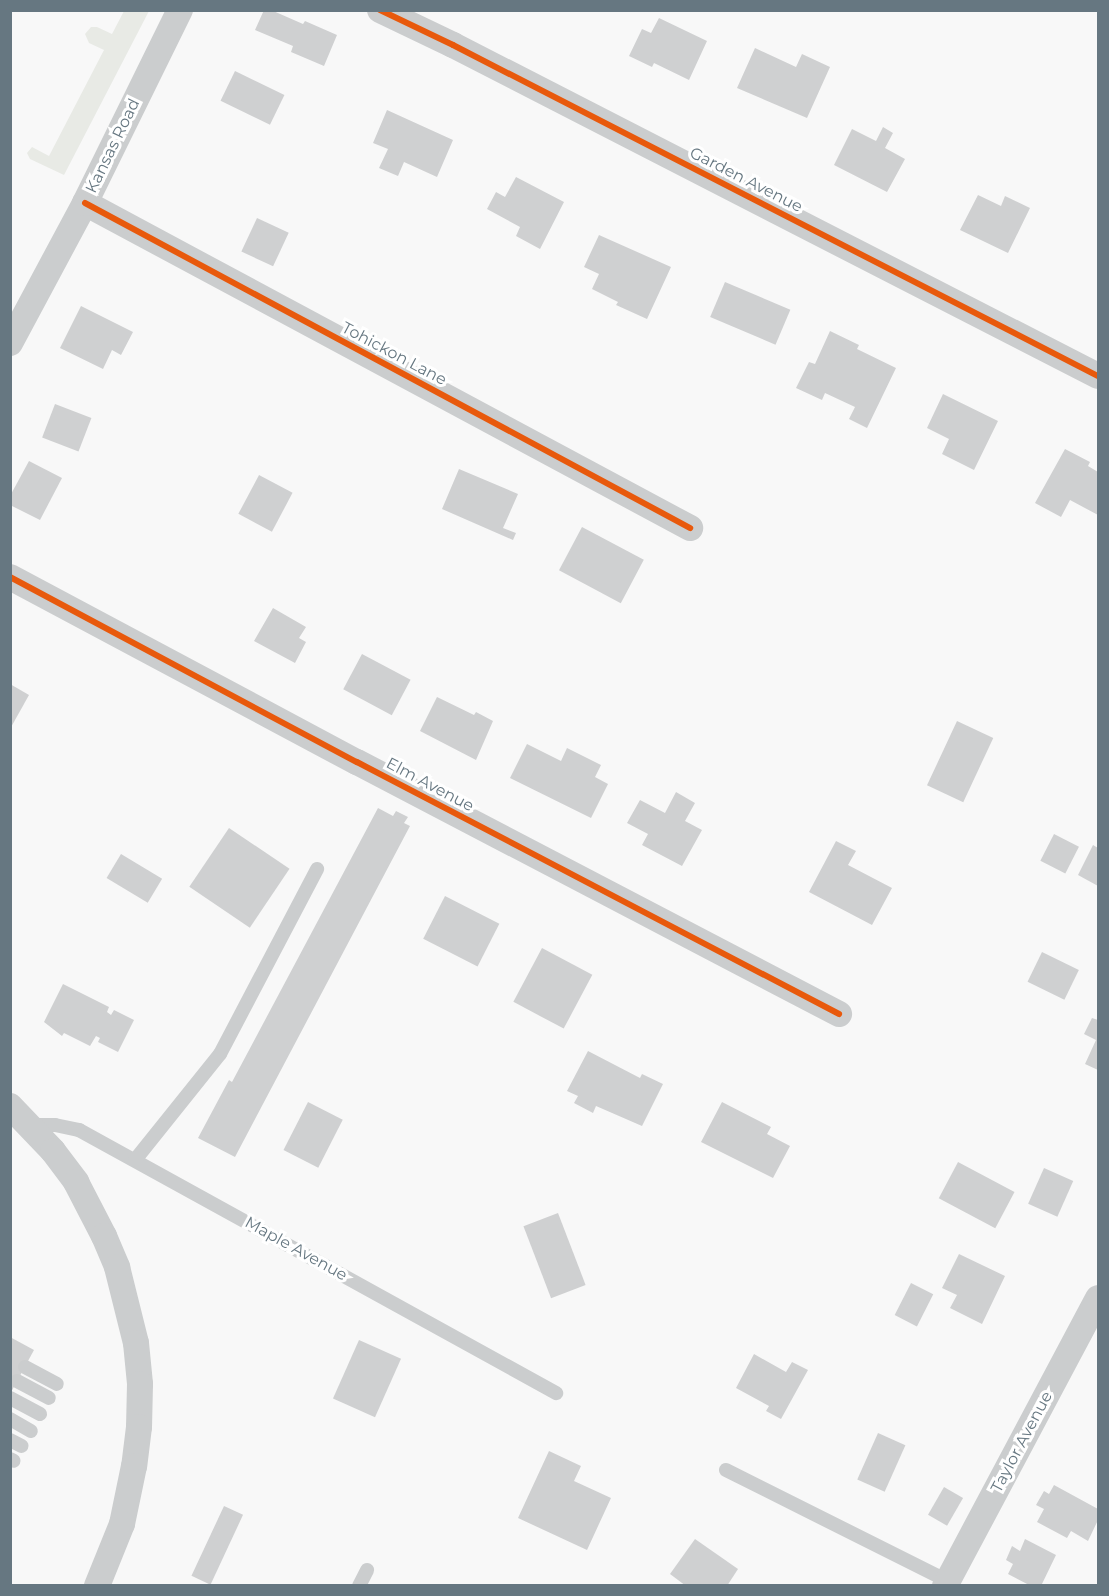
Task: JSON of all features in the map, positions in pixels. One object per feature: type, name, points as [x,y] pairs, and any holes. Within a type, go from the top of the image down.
[{"type":"street","name":"Kansas Road","points":[[10,343],[85,202],[180,10]]},
{"type":"street","name":"Garden Avenue","points":[[380,10],[453,45],[1098,376]]},
{"type":"street","name":"Tohickon Lane","points":[[85,202],[690,528]]},
{"type":"street","name":"Elm Avenue","points":[[10,577],[357,762],[839,1014]]},
{"type":"street","points":[[10,1107],[30,1125],[76,1182],[104,1236],[117,1268],[136,1343],[140,1384],[139,1427],[134,1466],[122,1524],[97,1586]]},
{"type":"street","name":"Taylor Avenue","points":[[947,1583],[1098,1298]]},
{"type":"lane","points":[[135,1160],[220,1054],[317,869]]},
{"type":"lane","name":"Maple Avenue","points":[[30,1125],[56,1125],[79,1130],[556,1393]]},
{"type":"lane","points":[[25,1367],[57,1384]]},
{"type":"lane","points":[[17,1381],[49,1398]]},
{"type":"lane","points":[[10,1398],[40,1414]]},
{"type":"lane","points":[[10,1419],[31,1431]]},
{"type":"lane","points":[[726,1470],[947,1583]]},
{"type":"lane","points":[[359,1586],[367,1570]]},
{"type":"shaded area","points":[[124,11],[149,11],[64,175],[30,159],[27,153],[32,147],[49,156],[104,50],[89,43],[85,34],[91,27],[97,27],[112,34]]},
{"type":"building","points":[[264,10],[271,10],[303,24],[305,21],[337,35],[324,66],[291,52],[293,46],[255,30]]},
{"type":"building","points":[[659,18],[707,41],[689,80],[654,63],[652,67],[629,56],[642,29],[651,33]]},
{"type":"building","points":[[755,48],[796,67],[802,54],[830,67],[807,118],[737,88]]},
{"type":"building","points":[[235,71],[284,95],[270,125],[221,101]]},
{"type":"building","points":[[387,110],[453,140],[437,177],[404,162],[398,176],[379,168],[388,149],[373,143]]},
{"type":"building","points":[[883,127],[893,133],[885,148],[905,159],[887,192],[834,165],[852,129],[876,141]]},
{"type":"building","points":[[516,177],[564,202],[540,249],[516,236],[520,227],[487,209],[496,192],[505,197]]},
{"type":"building","points":[[978,195],[1001,206],[1005,196],[1030,208],[1008,253],[960,230]]},
{"type":"building","points":[[257,218],[289,233],[273,266],[241,252]]},
{"type":"building","points":[[599,235],[671,267],[647,319],[616,305],[618,302],[592,289],[599,274],[584,267]]},
{"type":"building","points":[[725,282],[790,310],[776,345],[710,317]]},
{"type":"building","points":[[81,306],[133,332],[121,355],[112,350],[103,369],[60,348]]},
{"type":"building","points":[[830,331],[859,345],[857,349],[896,368],[867,428],[849,419],[855,407],[825,393],[822,400],[796,388],[809,362],[815,364]]},
{"type":"building","points":[[943,394],[998,421],[974,470],[942,454],[949,439],[927,428]]},
{"type":"building","points":[[55,404],[91,418],[79,452],[42,438]]},
{"type":"building","points":[[1065,449],[1090,462],[1088,466],[1098,472],[1098,515],[1070,500],[1061,517],[1035,503]]},
{"type":"building","points":[[29,461],[62,478],[40,520],[10,505],[10,496]]},
{"type":"building","points":[[459,469],[518,494],[503,528],[516,533],[513,540],[442,509]]},
{"type":"building","points":[[259,475],[293,493],[272,532],[238,514]]},
{"type":"building","points":[[582,527],[644,560],[621,603],[559,570]]},
{"type":"building","points":[[273,608],[306,627],[299,638],[306,642],[295,663],[254,641]]},
{"type":"building","points":[[362,654],[411,680],[392,715],[343,689]]},
{"type":"building","points":[[10,684],[29,695],[10,729]]},
{"type":"building","points":[[437,697],[474,715],[476,712],[493,721],[476,760],[420,731]]},
{"type":"building","points":[[957,721],[993,738],[963,802],[927,785]]},
{"type":"building","points":[[527,744],[561,761],[567,748],[601,765],[595,777],[608,784],[591,818],[510,778]]},
{"type":"building","points":[[676,792],[695,803],[685,821],[702,830],[682,866],[642,845],[648,834],[627,823],[640,800],[665,813]]},
{"type":"building","points":[[378,808],[393,816],[396,811],[408,817],[404,823],[410,826],[235,1157],[198,1138],[229,1080],[232,1082]]},
{"type":"building","points":[[229,828],[290,869],[250,928],[189,887]]},
{"type":"building","points":[[1054,834],[1079,847],[1065,873],[1040,861]]},
{"type":"building","points":[[836,841],[856,851],[848,865],[892,888],[872,925],[809,892]]},
{"type":"building","points":[[1093,845],[1098,848],[1098,886],[1078,875]]},
{"type":"building","points":[[121,854],[162,879],[148,903],[107,878]]},
{"type":"building","points":[[445,896],[499,924],[478,966],[423,939]]},
{"type":"building","points":[[542,948],[592,975],[564,1029],[513,1002]]},
{"type":"building","points":[[1042,952],[1079,970],[1064,1000],[1028,982]]},
{"type":"building","points":[[63,984],[109,1007],[107,1012],[111,1015],[114,1010],[134,1020],[118,1052],[98,1042],[100,1038],[96,1036],[90,1046],[64,1033],[62,1036],[44,1022]]},
{"type":"building","points":[[1092,1018],[1098,1020],[1098,1070],[1085,1064],[1096,1040],[1084,1034]]},
{"type":"building","points":[[588,1051],[640,1078],[642,1074],[663,1084],[642,1126],[596,1106],[593,1113],[574,1103],[578,1096],[567,1091]]},
{"type":"building","points":[[308,1102],[343,1120],[318,1168],[283,1150]]},
{"type":"building","points":[[722,1102],[771,1127],[767,1134],[790,1146],[773,1178],[701,1142]]},
{"type":"building","points":[[958,1162],[1015,1192],[995,1228],[939,1198]]},
{"type":"building","points":[[1044,1168],[1073,1181],[1057,1217],[1028,1204]]},
{"type":"building","points":[[558,1213],[586,1285],[551,1298],[523,1226]]},
{"type":"building","points":[[959,1254],[1005,1276],[982,1324],[950,1308],[957,1295],[942,1288]]},
{"type":"building","points":[[911,1283],[933,1294],[917,1326],[895,1315]]},
{"type":"building","points":[[10,1337],[34,1350],[10,1394]]},
{"type":"building","points":[[359,1340],[401,1359],[375,1417],[333,1398]]},
{"type":"building","points":[[754,1354],[786,1372],[792,1362],[808,1370],[781,1419],[766,1411],[769,1406],[736,1388]]},
{"type":"building","points":[[878,1433],[905,1445],[885,1492],[857,1480]]},
{"type":"building","points":[[549,1451],[581,1466],[574,1481],[611,1498],[587,1550],[518,1518]]},
{"type":"building","points":[[1054,1485],[1098,1509],[1098,1520],[1088,1541],[1071,1531],[1067,1538],[1037,1522],[1044,1509],[1036,1505],[1044,1491],[1049,1494]]},
{"type":"building","points":[[944,1487],[963,1498],[947,1526],[928,1515]]},
{"type":"building","points":[[224,1506],[243,1515],[210,1585],[191,1576]]},
{"type":"building","points":[[695,1539],[738,1569],[727,1586],[686,1586],[670,1574]]},
{"type":"building","points":[[1025,1539],[1056,1555],[1041,1586],[1031,1586],[1008,1574],[1013,1564],[1006,1560],[1012,1546],[1020,1551]]},
{"type":"cycle path","points":[[380,10],[453,45],[1098,376]]},
{"type":"cycle path","points":[[85,203],[690,528]]},
{"type":"cycle path","points":[[10,577],[357,762],[839,1014]]}]
